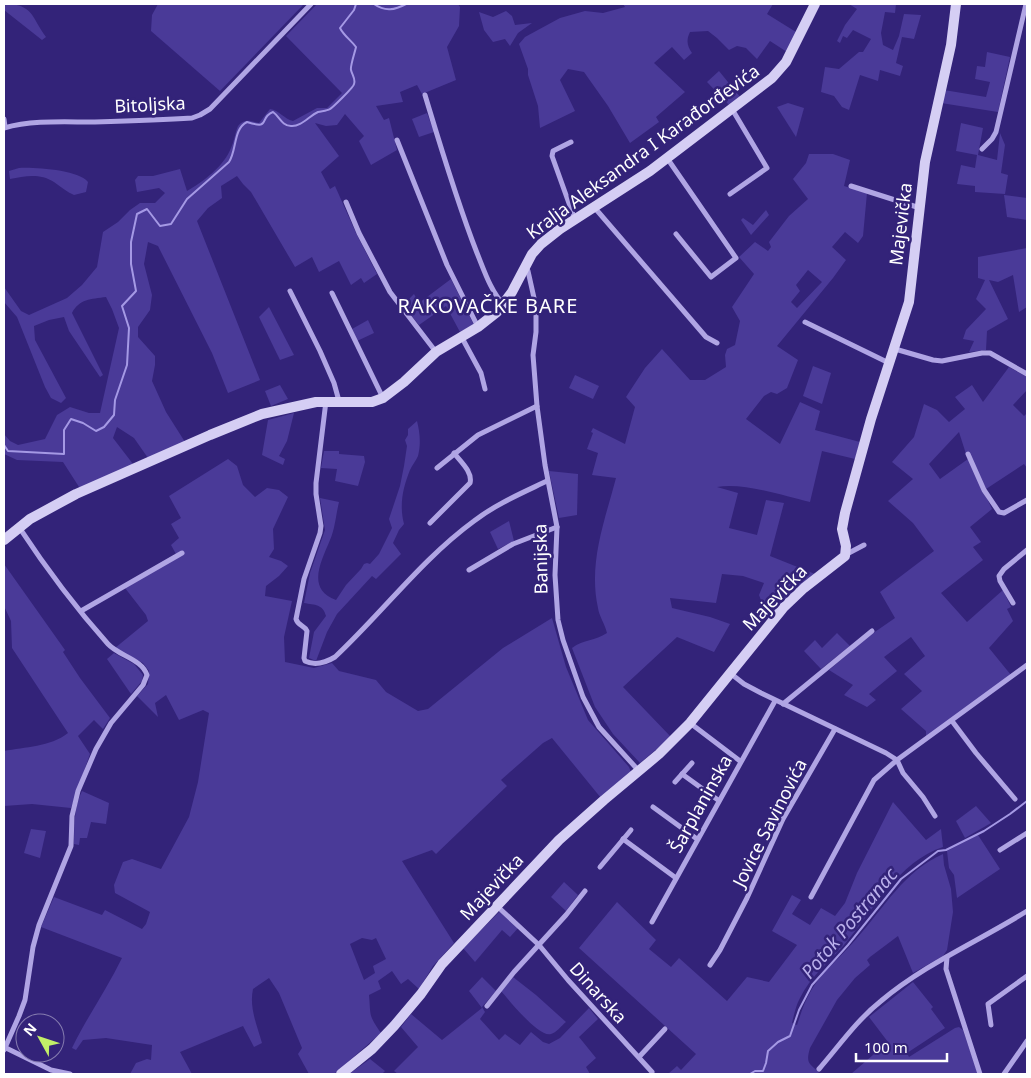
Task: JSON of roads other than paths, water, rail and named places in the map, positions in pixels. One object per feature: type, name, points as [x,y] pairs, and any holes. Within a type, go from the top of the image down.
[{"type":"street","name":"Bitoljska","points":[[5,127],[36,122],[132,121],[192,118],[200,115],[210,109],[311,4]]},
{"type":"street","name":"Kralja Aleksandra I Karađorđevića","points":[[4,540],[18,527],[76,494],[262,414],[326,401],[372,402],[383,398],[404,382],[436,352],[490,318],[504,305],[532,254],[541,244],[630,184],[762,86],[786,62],[815,4]]},
{"type":"street","name":"Majevička","points":[[341,1074],[372,1049],[394,1026],[442,964],[559,840],[659,754],[690,723],[783,608],[804,588],[845,556],[846,546],[842,530],[845,513],[867,434],[895,349],[908,302],[927,147],[951,45],[956,4]]},
{"type":"street","points":[[982,149],[996,132],[1026,4]]},
{"type":"street","points":[[425,95],[464,220],[497,297],[504,305]]},
{"type":"street","points":[[730,194],[767,168],[732,108]]},
{"type":"street","points":[[4,119],[5,127]]},
{"type":"street","points":[[397,140],[447,265],[478,326]]},
{"type":"street","points":[[571,142],[552,151],[552,154],[575,220]]},
{"type":"street","points":[[666,157],[736,258],[711,277],[676,234]]},
{"type":"street","points":[[851,186],[920,208]]},
{"type":"street","points":[[346,202],[359,233],[390,292],[436,352]]},
{"type":"street","points":[[594,208],[706,337],[717,343]]},
{"type":"street","name":"Banijska","points":[[525,266],[536,307],[536,332],[533,355],[537,406],[547,481],[557,527],[555,575],[558,620],[583,697],[600,727],[639,771]]},
{"type":"street","points":[[290,291],[320,351],[334,383],[339,401]]},
{"type":"street","points":[[332,293],[383,398]]},
{"type":"street","points":[[805,322],[889,363]]},
{"type":"street","points":[[461,336],[480,369],[485,389]]},
{"type":"street","points":[[895,349],[932,360],[942,361],[990,353],[1027,374]]},
{"type":"street","points":[[326,401],[316,484],[321,526],[304,579],[296,619],[298,625],[307,631],[304,658],[311,664],[328,661],[335,657],[444,546],[472,522],[501,503],[547,481]]},
{"type":"street","points":[[437,468],[478,435],[537,406]]},
{"type":"street","points":[[430,523],[470,483],[469,472],[454,453]]},
{"type":"street","points":[[968,454],[984,490],[999,512],[1004,513],[1027,500]]},
{"type":"street","points":[[18,527],[62,588],[110,646],[141,666],[146,672],[146,680],[111,723],[96,749],[78,791],[72,816],[71,846],[39,925],[33,947],[25,1000],[4,1048],[56,1072],[70,1074]]},
{"type":"street","points":[[469,570],[513,544],[557,527]]},
{"type":"street","points":[[845,556],[864,545]]},
{"type":"street","points":[[1013,603],[999,576],[1004,568],[1027,550]]},
{"type":"street","points":[[81,611],[182,554]]},
{"type":"street","points":[[783,704],[872,631]]},
{"type":"street","points":[[811,897],[874,780],[897,760],[1027,665]]},
{"type":"street","points":[[730,673],[744,684],[775,701],[886,753],[897,760],[903,773],[923,797],[935,816]]},
{"type":"street","name":"Šarplaninska","points":[[652,922],[740,760],[775,701]]},
{"type":"street","points":[[952,720],[976,753],[1015,799]]},
{"type":"street","points":[[690,723],[740,760]]},
{"type":"street","name":"Jovice Savinovića","points":[[710,965],[720,950],[747,898],[783,819],[835,729]]},
{"type":"street","points":[[675,782],[692,763]]},
{"type":"street","points":[[682,774],[718,800]]},
{"type":"street","points":[[653,807],[697,839]]},
{"type":"street","points":[[600,867],[631,830]]},
{"type":"street","points":[[1000,850],[1027,833]]},
{"type":"street","points":[[623,840],[676,878]]},
{"type":"street","points":[[487,1006],[514,972],[566,916],[585,891]]},
{"type":"street","name":"Dinarska","points":[[497,905],[539,946],[652,1072]]},
{"type":"street","points":[[819,1069],[880,1001],[915,974],[1027,911]]},
{"type":"street","points":[[947,957],[946,969],[980,1074]]},
{"type":"street","points":[[992,1025],[987,1006],[1027,976]]},
{"type":"street","points":[[639,1057],[665,1029]]},
{"type":"street","points":[[1004,1074],[1027,1041]]},
{"type":"waterway","points":[[4,445],[8,451],[64,454],[64,430],[71,419],[83,423],[96,431],[104,427],[114,415],[115,400],[127,365],[129,328],[122,306],[136,291],[131,264],[131,242],[137,214],[147,209],[160,226],[171,224],[187,199],[229,162],[237,135],[243,125],[247,122],[260,125],[273,112],[283,123],[288,126],[295,126],[318,112],[330,109],[351,89],[354,82],[351,68],[356,47],[340,28],[354,10],[356,4]]},
{"type":"waterway","points":[[374,4],[390,9],[406,4]]},
{"type":"waterway","name":"Potok Postranac","points":[[750,1074],[755,1071],[763,1071],[768,1051],[778,1042],[790,1036],[799,1010],[812,985],[848,945],[901,879],[938,851],[946,850],[984,831],[1027,801]]},
{"type":"district","name":"RAKOVAČKE BARE","points":[[488,306]]}]
